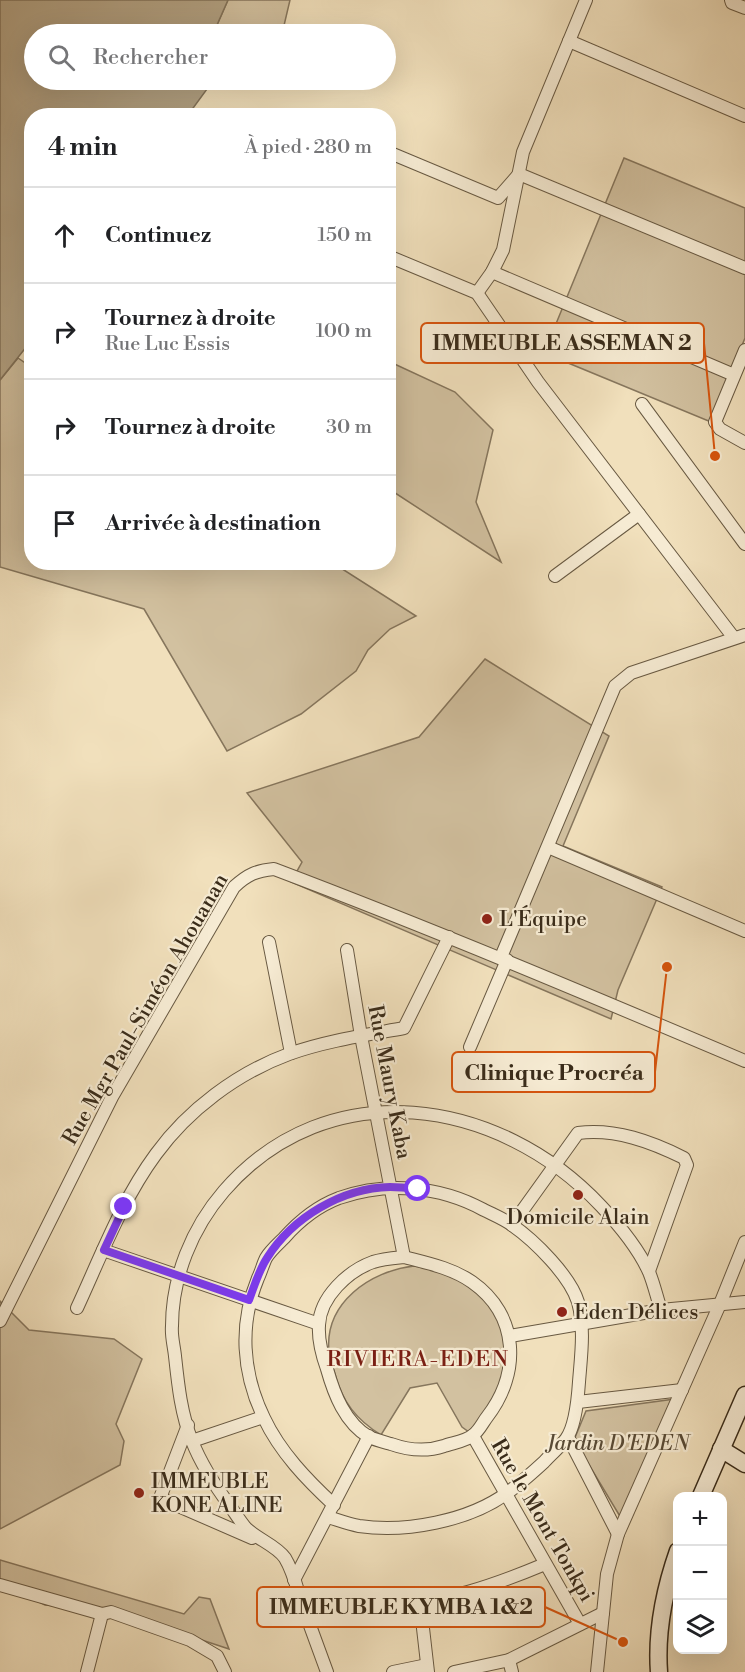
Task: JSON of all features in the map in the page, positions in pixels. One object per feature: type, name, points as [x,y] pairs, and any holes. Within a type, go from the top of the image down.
[{"type":"main road","points":[[703,1492],[745,1395]]},
{"type":"main road","points":[[721,1449],[745,1464]]},
{"type":"main road","points":[[659,1672],[658,1635],[667,1585],[673,1566]]},
{"type":"street","points":[[477,293],[492,272],[503,250],[523,152],[586,0]]},
{"type":"street","points":[[731,0],[732,3],[745,8]]},
{"type":"street","points":[[569,41],[745,116]]},
{"type":"street","points":[[396,155],[498,198],[519,174]]},
{"type":"street","points":[[519,174],[745,268]]},
{"type":"street","points":[[396,259],[477,293],[538,382],[639,514],[740,637],[631,673],[615,686],[548,847],[470,1047]]},
{"type":"street","points":[[492,272],[734,375]]},
{"type":"street","points":[[745,350],[715,422],[720,429],[745,443]]},
{"type":"street","points":[[642,405],[745,544]]},
{"type":"street","points":[[555,576],[639,514]]},
{"type":"street","points":[[548,847],[745,931]]},
{"type":"street","name":"Rue Mgr Paul-Siméon Ahouanan","points":[[0,1321],[112,1096],[234,887],[245,876],[274,869],[504,959],[745,1061]]},
{"type":"street","points":[[77,1308],[139,1180],[156,1154],[182,1124],[239,1078],[291,1053],[404,1028],[449,937]]},
{"type":"street","points":[[269,942],[291,1053]]},
{"type":"street","name":"Rue Maury Kaba","points":[[347,950],[361,1036],[404,1257]]},
{"type":"street","points":[[327,1672],[285,1557],[245,1527],[218,1489],[192,1441],[179,1393],[171,1326],[177,1277],[196,1231],[212,1204],[235,1178],[259,1157],[285,1140],[318,1125],[376,1111],[414,1112],[487,1129],[518,1141],[556,1165],[586,1189],[612,1217],[649,1271],[661,1310]]},
{"type":"street","points":[[512,1225],[578,1133],[637,1138],[684,1158],[687,1165],[649,1271]]},
{"type":"street","points":[[328,1517],[356,1526],[384,1528],[459,1516],[478,1510],[507,1494],[530,1475],[568,1437],[578,1402],[582,1325],[577,1300],[569,1285],[534,1243],[512,1225],[454,1196],[418,1189],[390,1187],[355,1193],[326,1203],[294,1226],[266,1258],[249,1300],[245,1328],[246,1359],[263,1417],[290,1459],[334,1505]]},
{"type":"street","points":[[597,1672],[608,1574],[618,1534],[720,1304],[745,1242]]},
{"type":"street","points":[[104,1250],[319,1324]]},
{"type":"street","points":[[404,1257],[442,1267],[472,1282],[498,1308],[510,1336],[508,1377],[498,1403],[473,1436],[434,1449],[406,1450],[369,1436],[347,1415],[336,1398],[322,1354],[319,1324],[330,1297],[349,1275],[373,1262],[404,1257]]},
{"type":"street","points":[[510,1336],[661,1310],[745,1302]]},
{"type":"street","points":[[578,1402],[682,1390]]},
{"type":"street","points":[[192,1441],[263,1417]]},
{"type":"street","points":[[188,1425],[160,1498],[272,1547]]},
{"type":"street","points":[[294,1580],[369,1436]]},
{"type":"street","name":"Rue le Mont Tonkpi","points":[[473,1436],[580,1624]]},
{"type":"street","points":[[568,1437],[618,1534]]},
{"type":"street","points":[[301,1601],[388,1606],[420,1602],[463,1594],[502,1582],[544,1564]]},
{"type":"street","points":[[0,1585],[102,1614],[111,1612],[190,1640],[217,1656],[225,1672]]},
{"type":"street","points":[[393,1672],[428,1668],[420,1602]]},
{"type":"street","points":[[454,1672],[511,1666],[580,1624],[603,1613]]},
{"type":"street","points":[[87,1672],[102,1614]]},
{"type":"green space","points":[[228,0],[290,0],[284,24],[217,24]]},
{"type":"green space","points":[[624,158],[745,208],[745,338],[711,422],[544,353]]},
{"type":"green space","points":[[18,358],[24,362],[24,570],[344,570],[416,616],[390,629],[368,650],[356,671],[301,714],[227,751],[144,609],[0,567],[0,380]]},
{"type":"green space","points":[[396,365],[455,392],[493,430],[476,502],[501,562],[396,494]]},
{"type":"green space","points":[[485,659],[609,736],[563,846],[662,887],[618,990],[611,1019],[291,882],[302,862],[247,793],[419,737]]},
{"type":"green space","points":[[414,1266],[441,1271],[469,1286],[494,1310],[505,1334],[504,1377],[495,1403],[469,1432],[462,1427],[437,1383],[410,1388],[381,1435],[365,1423],[346,1402],[338,1384],[329,1355],[329,1334],[342,1305],[366,1282],[398,1269]]},
{"type":"green space","points":[[0,1301],[29,1330],[114,1339],[142,1359],[116,1424],[124,1441],[120,1465],[0,1529]]},
{"type":"green space","name":"Jardin D'EDEN","points":[[675,1399],[624,1523],[574,1440],[586,1411]]},
{"type":"green space","points":[[0,1560],[184,1614],[199,1597],[210,1599],[229,1649],[111,1610],[45,1605],[0,1583]]},
{"type":"shaded area","points":[[0,0],[228,0],[217,24],[24,24],[24,90],[206,90],[193,108],[24,108],[24,350],[0,380]]},
{"type":"place","name":"IMMEUBLE ASSEMAN 2","points":[[715,456]]},
{"type":"place","name":"L'Équipe","points":[[487,919]]},
{"type":"place","name":"Clinique Procréa","points":[[667,967]]},
{"type":"place","name":"Domicile Alain","points":[[578,1195]]},
{"type":"place","name":"Eden Délices","points":[[562,1312]]},
{"type":"place","name":"IMMEUBLE KONE ALINE","points":[[139,1493]]},
{"type":"place","name":"IMMEUBLE KYMBA 1&2","points":[[623,1642]]},
{"type":"district","name":"RIVIERA-EDEN","points":[[418,1358]]},
{"type":"route","points":[[124,1207],[104,1250],[249,1300],[266,1258],[294,1226],[326,1203],[355,1193],[390,1187],[418,1189]]}]
